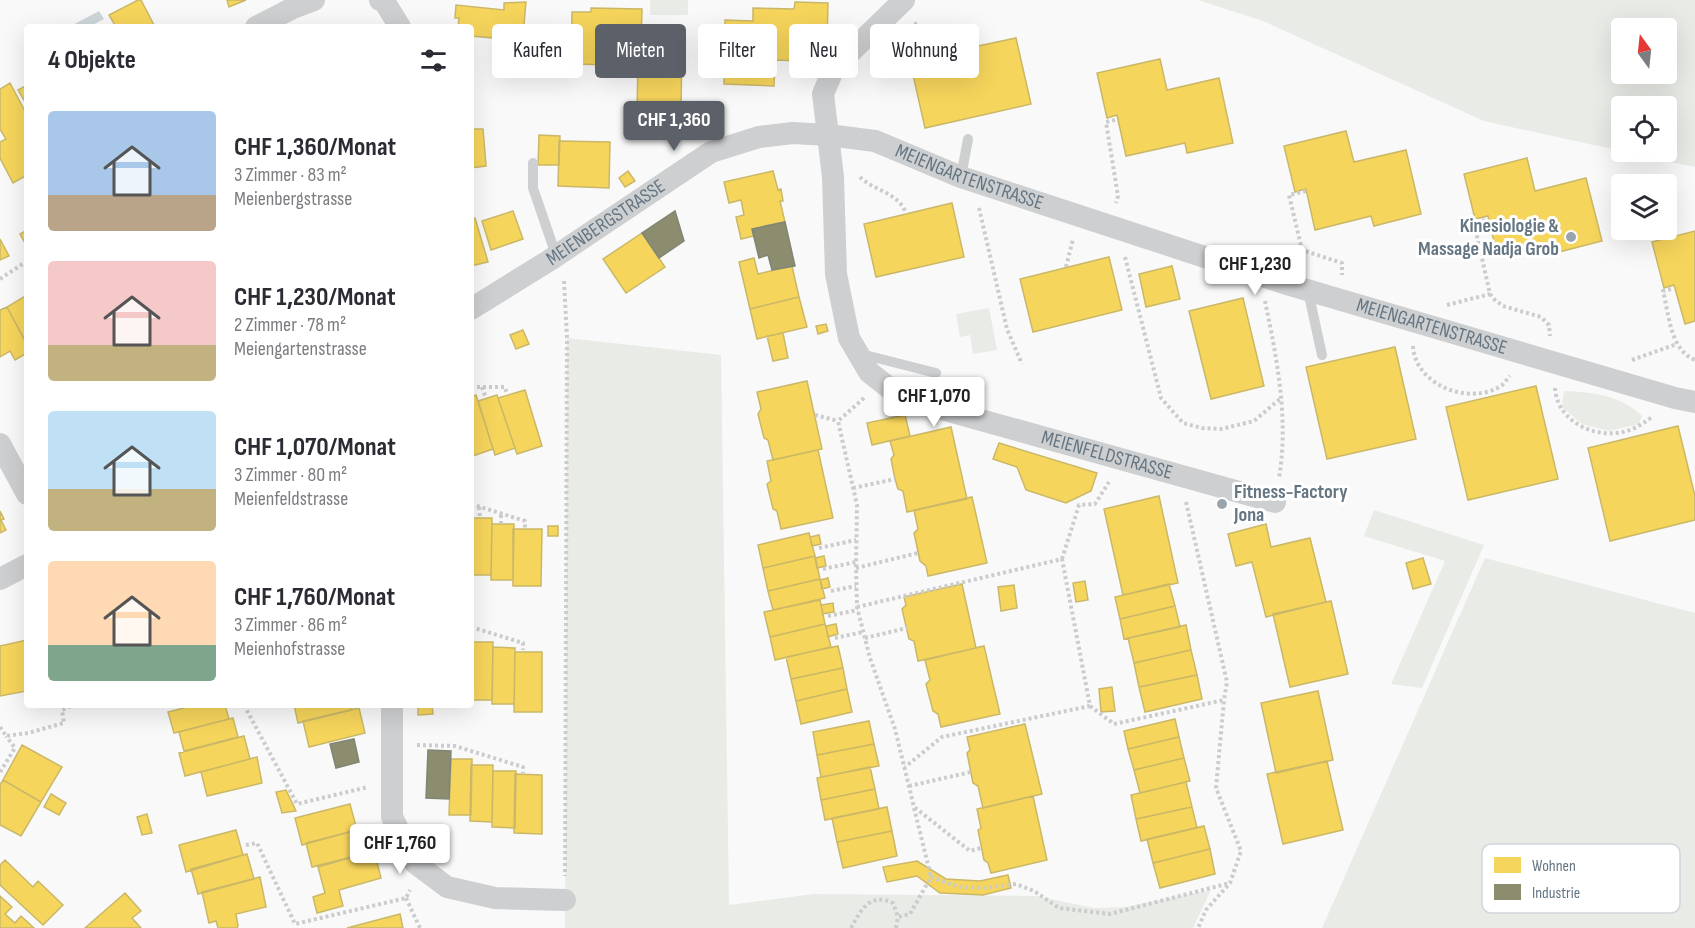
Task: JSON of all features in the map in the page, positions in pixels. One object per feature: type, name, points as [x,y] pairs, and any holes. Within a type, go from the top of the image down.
[{"type":"street","points":[[262,24],[314,0]]},
{"type":"street","points":[[380,0],[384,1],[398,24]]},
{"type":"street","points":[[828,135],[823,94],[834,68],[904,0]]},
{"type":"street","name":"MEIENBERGSTRASSE","points":[[474,307],[553,258],[711,152],[759,138],[793,133],[828,135]]},
{"type":"street","name":"MEIENGARTENSTRASSE","points":[[828,135],[875,141],[961,177],[1109,227],[1308,290],[1695,402]]},
{"type":"street","name":"MEIENFELDSTRASSE","points":[[828,135],[833,177],[836,274],[849,338],[869,372],[902,398],[1275,502]]},
{"type":"street","points":[[0,444],[24,488]]},
{"type":"street","points":[[0,579],[24,567]]},
{"type":"street","points":[[392,708],[392,817],[415,863],[447,887],[485,896],[565,900]]},
{"type":"lane","points":[[961,177],[968,139]]},
{"type":"lane","points":[[533,163],[533,188],[553,258]]},
{"type":"lane","points":[[1308,290],[1322,356]]},
{"type":"lane","points":[[858,353],[936,373]]},
{"type":"path","points":[[1109,227],[1118,196],[1106,122],[1115,120]]},
{"type":"path","points":[[860,177],[897,199],[904,205],[906,214]]},
{"type":"path","points":[[1306,191],[1289,195],[1302,250],[1342,263],[1343,300]]},
{"type":"path","points":[[977,198],[1007,329],[1022,364]]},
{"type":"path","points":[[1485,220],[1474,223],[1490,294],[1503,306],[1541,317],[1549,325],[1550,335],[1543,359]]},
{"type":"path","points":[[1066,267],[1076,230]]},
{"type":"path","points":[[1124,255],[1161,398],[1183,423],[1202,428],[1221,429],[1254,421],[1281,398]]},
{"type":"path","points":[[553,258],[565,283],[567,338],[565,900]]},
{"type":"path","points":[[0,279],[24,263]]},
{"type":"path","points":[[1671,290],[1663,291],[1677,344],[1683,353],[1695,360]]},
{"type":"path","points":[[1444,306],[1490,294]]},
{"type":"path","points":[[1264,296],[1278,362],[1284,448],[1275,502]]},
{"type":"path","points":[[1413,343],[1414,358],[1421,370],[1430,380],[1457,393],[1484,392],[1500,386],[1513,373]]},
{"type":"path","points":[[1629,361],[1677,344]]},
{"type":"path","points":[[1555,384],[1561,410],[1574,422],[1591,431],[1609,434],[1626,431],[1641,425],[1657,413]]},
{"type":"path","points":[[474,387],[505,387],[507,395]]},
{"type":"path","points":[[482,387],[486,398]]},
{"type":"path","points":[[838,421],[869,393]]},
{"type":"path","points":[[815,416],[838,421]]},
{"type":"path","points":[[838,421],[857,505],[855,568],[858,609],[870,658],[896,729],[931,878],[910,914],[898,916]]},
{"type":"path","points":[[1114,473],[1095,504],[1079,506],[1062,559],[1090,706],[1114,724],[1224,700]]},
{"type":"path","points":[[853,488],[895,479]]},
{"type":"path","points":[[1185,496],[1227,682],[1216,788],[1240,851],[1230,883],[1206,910],[1198,928]]},
{"type":"path","points":[[474,505],[525,521],[525,529]]},
{"type":"path","points":[[479,507],[480,518]]},
{"type":"path","points":[[501,513],[501,524]]},
{"type":"path","points":[[819,548],[856,540]]},
{"type":"path","points":[[855,568],[918,553]]},
{"type":"path","points":[[828,616],[1062,559]]},
{"type":"path","points":[[823,569],[856,562]]},
{"type":"path","points":[[831,591],[856,586]]},
{"type":"path","points":[[474,628],[523,643],[523,650]]},
{"type":"path","points":[[865,638],[907,628]]},
{"type":"path","points":[[835,638],[863,632]]},
{"type":"path","points":[[904,767],[942,737],[1090,706]]},
{"type":"path","points":[[6,736],[28,734],[64,723],[62,710],[67,708]]},
{"type":"path","points":[[246,708],[297,804],[392,781]]},
{"type":"path","points":[[0,727],[15,748],[0,772]]},
{"type":"path","points":[[392,744],[455,746],[523,767],[523,773]]},
{"type":"path","points":[[909,786],[971,772]]},
{"type":"path","points":[[914,807],[970,851],[981,848]]},
{"type":"path","points":[[246,845],[257,843],[295,926],[406,897],[424,869]]},
{"type":"path","points":[[931,878],[959,887],[983,888],[1016,884],[1034,891],[1059,908],[1110,914],[1230,883]]},
{"type":"path","points":[[406,897],[420,928]]},
{"type":"path","points":[[851,928],[862,908],[872,902],[885,900],[893,903],[898,916],[896,928]]},
{"type":"shaded area","points":[[650,0],[688,0],[688,15],[650,15]]},
{"type":"shaded area","points":[[1198,0],[1695,0],[1695,167],[1671,162],[1677,162],[1677,96],[1611,96],[1611,149],[1484,121],[1263,21]]},
{"type":"shaded area","points":[[99,11],[104,19],[95,24],[75,24]]},
{"type":"shaded area","points":[[989,308],[997,350],[973,354],[970,335],[960,337],[956,314]]},
{"type":"shaded area","points":[[567,338],[721,355],[729,905],[814,894],[1036,896],[1094,908],[1125,907],[1211,890],[1193,928],[565,928]]},
{"type":"shaded area","points":[[1564,391],[1585,392],[1625,403],[1642,416],[1639,424],[1609,431],[1582,424],[1562,407]]},
{"type":"shaded area","points":[[1374,510],[1484,545],[1422,688],[1391,684],[1445,561],[1364,536]]},
{"type":"shaded area","points":[[1485,558],[1695,613],[1695,928],[1322,928]]},
{"type":"building: Wohnen","points":[[141,0],[153,24],[114,24],[109,15]]},
{"type":"building: Wohnen","points":[[227,0],[246,0],[229,7]]},
{"type":"building: Wohnen","points":[[526,2],[524,24],[492,24],[492,38],[474,36],[474,24],[458,24],[459,18],[455,18],[456,5],[504,10],[504,3]]},
{"type":"building: Wohnen","points":[[795,2],[828,3],[827,24],[789,24],[789,61],[777,60],[777,24],[725,24],[725,20],[753,21],[753,8],[794,9]]},
{"type":"building: Wohnen","points":[[591,8],[642,9],[642,24],[595,24],[595,65],[583,64],[583,24],[572,24],[572,12],[591,12]]},
{"type":"building: Wohnen","points":[[1016,38],[1031,104],[925,128],[914,78],[979,78],[979,46]]},
{"type":"building: Wohnen","points":[[1160,59],[1167,90],[1219,78],[1233,143],[1187,153],[1185,143],[1126,156],[1117,115],[1107,118],[1097,73]]},
{"type":"building: Wohnen","points":[[638,78],[681,78],[681,112],[637,112]]},
{"type":"building: Wohnen","points":[[724,78],[774,78],[774,86],[724,84]]},
{"type":"building: Wohnen","points":[[10,83],[24,109],[24,177],[13,183],[0,158],[0,142],[6,139],[0,129],[0,89]]},
{"type":"building: Wohnen","points":[[24,87],[24,100],[18,90]]},
{"type":"building: Wohnen","points":[[474,129],[483,129],[486,166],[474,168]]},
{"type":"building: Wohnen","points":[[1346,131],[1354,162],[1406,150],[1421,214],[1374,226],[1371,216],[1315,230],[1306,189],[1295,192],[1284,146]]},
{"type":"building: Wohnen","points":[[539,135],[560,136],[559,165],[538,165]]},
{"type":"building: Wohnen","points":[[559,141],[610,142],[609,188],[558,186]]},
{"type":"building: Wohnen","points":[[1527,158],[1535,191],[1586,178],[1602,241],[1555,253],[1552,242],[1497,255],[1488,216],[1475,219],[1464,174]]},
{"type":"building: Wohnen","points":[[628,171],[635,181],[625,187],[619,178]]},
{"type":"building: Wohnen","points":[[773,171],[778,190],[781,189],[783,201],[780,201],[785,222],[752,229],[754,236],[741,239],[736,217],[744,215],[741,200],[729,203],[724,182]]},
{"type":"building: Wohnen","points":[[952,203],[964,257],[876,277],[864,224]]},
{"type":"building: Wohnen","points":[[513,211],[523,239],[491,250],[482,221]]},
{"type":"building: Wohnen","points":[[474,218],[488,262],[474,265]]},
{"type":"building: Wohnen","points":[[1695,231],[1695,321],[1685,324],[1674,285],[1664,288],[1652,242],[1677,240],[1677,236]]},
{"type":"building: Wohnen","points":[[642,233],[665,267],[626,293],[603,259]]},
{"type":"building: Wohnen","points":[[0,239],[9,256],[0,260]]},
{"type":"building: Wohnen","points":[[1109,257],[1122,310],[1033,332],[1020,279]]},
{"type":"building: Wohnen","points":[[754,258],[758,274],[792,266],[799,297],[750,309],[739,262]]},
{"type":"building: Wohnen","points":[[1172,266],[1180,299],[1146,307],[1139,274]]},
{"type":"building: Wohnen","points":[[24,297],[24,339],[7,307]]},
{"type":"building: Wohnen","points":[[799,297],[807,327],[757,339],[750,309]]},
{"type":"building: Wohnen","points":[[1243,298],[1264,386],[1211,399],[1189,311]]},
{"type":"building: Wohnen","points":[[7,307],[24,338],[24,355],[15,360],[10,351],[0,357],[0,310]]},
{"type":"building: Wohnen","points":[[826,324],[828,331],[818,334],[816,326]]},
{"type":"building: Wohnen","points":[[523,330],[529,344],[516,349],[510,335]]},
{"type":"building: Wohnen","points":[[783,333],[788,358],[773,361],[767,336]]},
{"type":"building: Wohnen","points":[[1395,347],[1416,439],[1327,459],[1306,367]]},
{"type":"building: Wohnen","points":[[807,381],[822,449],[773,460],[758,414],[761,409],[757,392]]},
{"type":"building: Wohnen","points":[[1536,386],[1558,479],[1468,500],[1446,407]]},
{"type":"building: Wohnen","points":[[525,390],[542,446],[517,454],[498,398]]},
{"type":"building: Wohnen","points":[[476,395],[493,449],[474,456],[474,396]]},
{"type":"building: Wohnen","points":[[497,395],[515,448],[495,455],[478,401]]},
{"type":"building: Wohnen","points":[[905,415],[910,436],[872,445],[867,423]]},
{"type":"building: Wohnen","points":[[1678,426],[1695,496],[1695,520],[1610,541],[1588,448]]},
{"type":"building: Wohnen","points":[[951,427],[967,499],[907,512],[903,491],[898,489],[895,479],[891,459],[894,455],[890,441]]},
{"type":"building: Wohnen","points":[[999,443],[1097,473],[1091,491],[1066,503],[1026,490],[1017,467],[993,459]]},
{"type":"building: Wohnen","points":[[818,450],[833,518],[781,529],[767,484],[771,481],[767,461]]},
{"type":"building: Wohnen","points":[[1159,496],[1178,583],[1123,595],[1104,509]]},
{"type":"building: Wohnen","points":[[972,497],[987,563],[928,576],[926,566],[920,561],[914,533],[918,529],[914,510]]},
{"type":"building: Wohnen","points":[[0,511],[6,530],[0,533]]},
{"type":"building: Wohnen","points":[[474,518],[492,518],[491,575],[474,575]]},
{"type":"building: Wohnen","points":[[492,524],[514,524],[513,580],[491,580]]},
{"type":"building: Wohnen","points":[[1266,524],[1271,547],[1310,538],[1326,602],[1266,617],[1252,562],[1236,566],[1228,534]]},
{"type":"building: Wohnen","points":[[548,526],[558,526],[558,536],[548,536]]},
{"type":"building: Wohnen","points":[[513,529],[542,529],[541,586],[513,586]]},
{"type":"building: Wohnen","points":[[809,533],[815,556],[763,568],[758,545]]},
{"type":"building: Wohnen","points":[[819,535],[821,544],[812,546],[810,537]]},
{"type":"building: Wohnen","points":[[815,556],[820,579],[768,591],[763,568]]},
{"type":"building: Wohnen","points":[[824,556],[826,566],[817,568],[815,558]]},
{"type":"building: Wohnen","points":[[1423,558],[1431,584],[1413,589],[1406,563]]},
{"type":"building: Wohnen","points":[[828,578],[830,587],[822,589],[820,580]]},
{"type":"building: Wohnen","points":[[820,579],[825,598],[773,610],[768,591]]},
{"type":"building: Wohnen","points":[[1085,581],[1088,600],[1076,602],[1073,583]]},
{"type":"building: Wohnen","points":[[962,584],[976,648],[918,661],[914,641],[909,639],[902,609],[906,605],[904,597]]},
{"type":"building: Wohnen","points":[[1169,584],[1175,606],[1120,619],[1115,597]]},
{"type":"building: Wohnen","points":[[1014,585],[1017,608],[1001,611],[998,587]]},
{"type":"building: Wohnen","points":[[820,600],[825,624],[770,637],[764,612]]},
{"type":"building: Wohnen","points":[[1331,601],[1348,674],[1290,687],[1273,614]]},
{"type":"building: Wohnen","points":[[833,603],[834,612],[823,614],[821,605]]},
{"type":"building: Wohnen","points":[[1175,606],[1180,627],[1124,639],[1120,619]]},
{"type":"building: Wohnen","points":[[825,624],[831,647],[775,660],[770,637]]},
{"type":"building: Wohnen","points":[[836,624],[838,634],[828,637],[826,626]]},
{"type":"building: Wohnen","points":[[1186,625],[1191,650],[1134,663],[1128,638]]},
{"type":"building: Wohnen","points":[[24,641],[24,692],[0,696],[0,646]]},
{"type":"building: Wohnen","points":[[474,642],[493,642],[492,700],[474,700]]},
{"type":"building: Wohnen","points":[[838,646],[843,668],[791,679],[786,657]]},
{"type":"building: Wohnen","points":[[984,646],[1000,714],[941,727],[938,714],[933,711],[926,684],[930,680],[925,660]]},
{"type":"building: Wohnen","points":[[493,647],[515,648],[514,704],[492,704]]},
{"type":"building: Wohnen","points":[[1191,650],[1197,675],[1139,687],[1134,663]]},
{"type":"building: Wohnen","points":[[515,652],[542,652],[542,712],[514,712]]},
{"type":"building: Wohnen","points":[[843,668],[847,689],[796,701],[791,679]]},
{"type":"building: Wohnen","points":[[1197,675],[1202,699],[1145,712],[1139,687]]},
{"type":"building: Wohnen","points":[[1112,687],[1115,711],[1101,712],[1099,689]]},
{"type":"building: Wohnen","points":[[847,689],[852,712],[801,724],[796,701]]},
{"type":"building: Wohnen","points":[[1318,691],[1333,760],[1276,773],[1261,703]]},
{"type":"building: Wohnen","points":[[183,708],[226,708],[229,719],[174,733],[168,712]]},
{"type":"building: Wohnen","points":[[295,708],[352,708],[352,710],[298,723]]},
{"type":"building: Wohnen","points":[[359,708],[365,733],[309,747],[303,721]]},
{"type":"building: Wohnen","points":[[418,708],[432,708],[433,714],[418,715]]},
{"type":"building: Wohnen","points":[[233,718],[238,737],[184,751],[179,732]]},
{"type":"building: Wohnen","points":[[1175,719],[1179,737],[1128,749],[1124,731]]},
{"type":"building: Wohnen","points":[[869,721],[874,744],[817,755],[813,732]]},
{"type":"building: Wohnen","points":[[1025,724],[1042,794],[983,808],[978,786],[973,783],[967,753],[970,750],[967,737]]},
{"type":"building: Wohnen","points":[[244,736],[250,759],[185,776],[179,753]]},
{"type":"building: Wohnen","points":[[1179,737],[1184,758],[1134,770],[1128,749]]},
{"type":"building: Wohnen","points":[[874,744],[879,766],[821,777],[817,755]]},
{"type":"building: Wohnen","points":[[22,745],[62,767],[41,802],[3,780]]},
{"type":"building: Wohnen","points":[[257,757],[262,783],[207,796],[201,772]]},
{"type":"building: Wohnen","points":[[1184,758],[1190,781],[1140,793],[1134,770]]},
{"type":"building: Wohnen","points":[[451,759],[472,759],[471,815],[449,815]]},
{"type":"building: Wohnen","points":[[1327,761],[1343,830],[1283,844],[1267,774]]},
{"type":"building: Wohnen","points":[[471,765],[493,765],[492,822],[470,821]]},
{"type":"building: Wohnen","points":[[870,767],[875,789],[821,800],[817,778]]},
{"type":"building: Wohnen","points":[[493,771],[516,771],[515,828],[492,827]]},
{"type":"building: Wohnen","points":[[515,774],[542,775],[542,834],[514,833]]},
{"type":"building: Wohnen","points":[[3,780],[41,802],[21,836],[0,825],[0,785]]},
{"type":"building: Wohnen","points":[[1186,782],[1192,807],[1136,819],[1131,795]]},
{"type":"building: Wohnen","points":[[875,789],[879,809],[825,820],[821,800]]},
{"type":"building: Wohnen","points":[[286,790],[296,811],[282,813],[276,792]]},
{"type":"building: Wohnen","points":[[51,794],[66,803],[59,815],[44,807]]},
{"type":"building: Wohnen","points":[[1033,796],[1047,860],[991,873],[988,863],[984,860],[978,830],[981,828],[977,809]]},
{"type":"building: Wohnen","points":[[350,804],[357,830],[302,845],[295,818]]},
{"type":"building: Wohnen","points":[[887,807],[892,831],[837,842],[832,818]]},
{"type":"building: Wohnen","points":[[1192,807],[1197,828],[1141,841],[1136,819]]},
{"type":"building: Wohnen","points":[[147,814],[152,833],[142,835],[137,817]]},
{"type":"building: Wohnen","points":[[1204,826],[1210,849],[1153,863],[1147,839]]},
{"type":"building: Wohnen","points":[[361,829],[367,853],[312,867],[306,843]]},
{"type":"building: Wohnen","points":[[236,830],[243,855],[186,872],[179,845]]},
{"type":"building: Wohnen","points":[[892,831],[897,856],[843,868],[837,842]]},
{"type":"building: Wohnen","points":[[1210,849],[1215,874],[1160,888],[1153,863]]},
{"type":"building: Wohnen","points":[[374,851],[381,878],[339,890],[343,906],[317,913],[313,897],[325,893],[318,867]]},
{"type":"building: Wohnen","points":[[247,854],[254,879],[198,894],[191,869]]},
{"type":"building: Wohnen","points":[[5,860],[33,887],[38,881],[63,905],[43,925],[0,885],[0,865]]},
{"type":"building: Wohnen","points":[[917,861],[946,879],[980,881],[1008,875],[1011,888],[983,895],[940,893],[917,876],[887,882],[883,867]]},
{"type":"building: Wohnen","points":[[260,877],[266,907],[236,914],[237,928],[218,928],[216,921],[209,923],[202,892]]},
{"type":"building: Wohnen","points":[[125,893],[141,911],[132,918],[141,928],[85,928]]},
{"type":"building: Wohnen","points":[[0,896],[12,907],[5,914],[15,923],[21,916],[34,928],[0,928]]},
{"type":"building: Wohnen","points":[[400,914],[403,928],[347,928]]},
{"type":"building: Industrie","points":[[675,211],[684,241],[659,258],[642,233]]},
{"type":"building: Industrie","points":[[785,222],[795,266],[772,270],[768,255],[759,258],[752,229]]},
{"type":"building: Industrie","points":[[354,739],[359,762],[336,768],[330,744]]},
{"type":"building: Industrie","points":[[428,750],[451,751],[449,799],[426,798]]},
{"type":"place","name":"Kinesiologie & Massage Nadja Grob","points":[[1571,237]]},
{"type":"place","name":"Fitness-Factory Jona","points":[[1222,504]]}]
